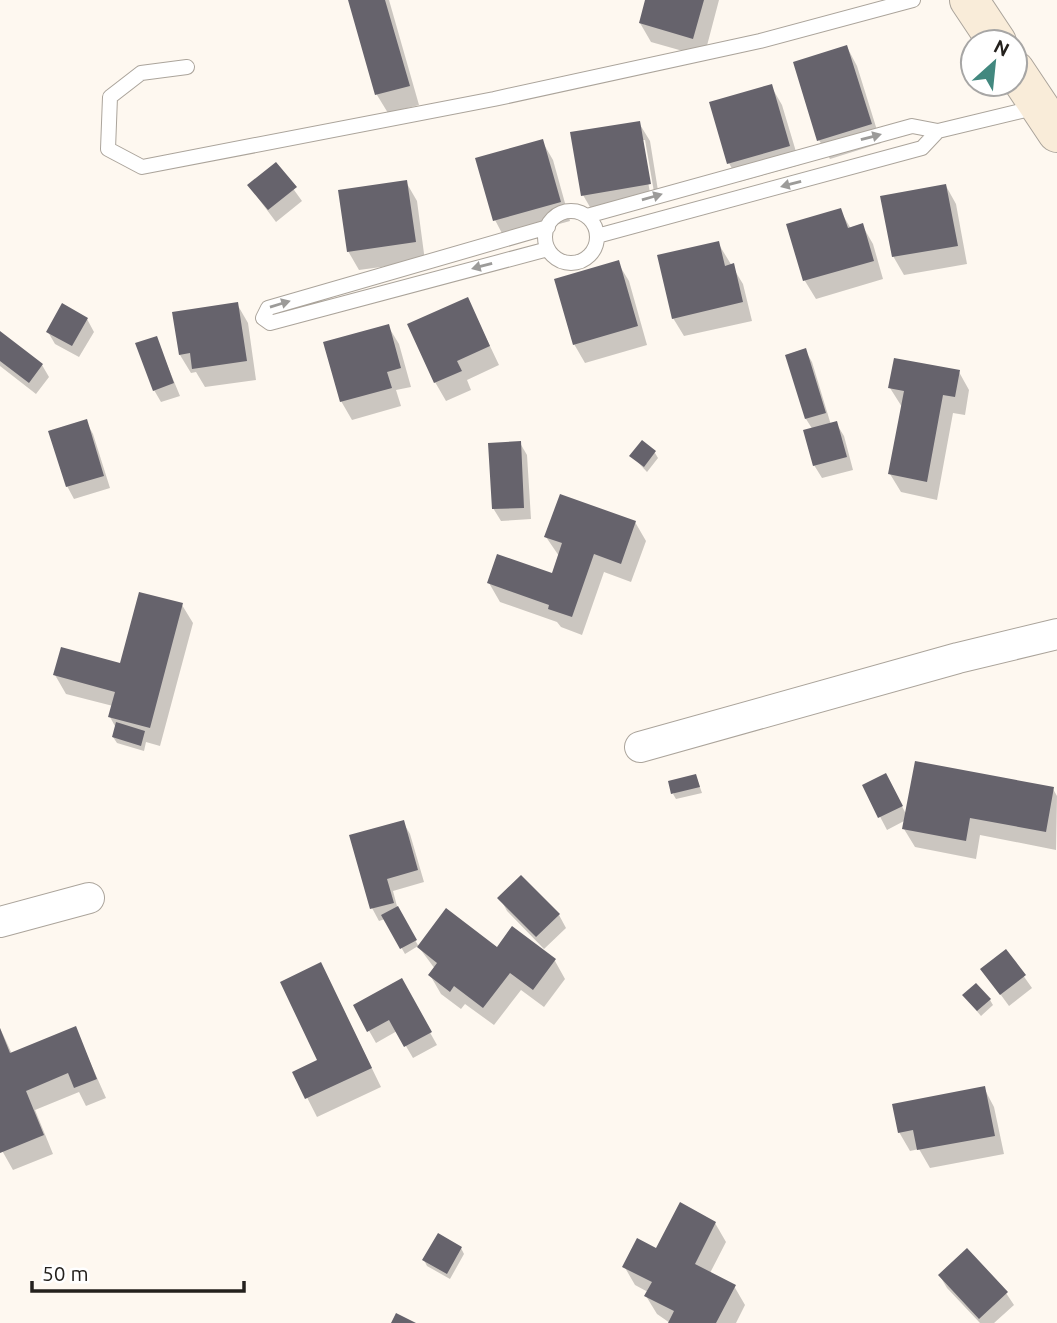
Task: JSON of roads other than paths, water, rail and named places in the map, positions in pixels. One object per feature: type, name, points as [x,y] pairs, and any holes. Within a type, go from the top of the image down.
[{"type":"main road","points":[[969,0],[987,28]]},
{"type":"main road","points":[[1029,91],[1048,120]]},
{"type":"street","points":[[640,747],[958,658],[1057,634]]},
{"type":"street","points":[[0,922],[89,898]]},
{"type":"lane","points":[[187,67],[141,73],[110,97],[108,149],[142,167],[494,99],[760,41],[913,0]]},
{"type":"lane","points":[[587,216],[912,126],[938,131],[1048,120]]},
{"type":"lane","points":[[597,236],[922,148],[938,131]]},
{"type":"lane","points":[[548,227],[545,239],[554,257],[572,263],[590,255],[597,236],[587,216],[580,212],[561,214],[548,227],[268,307],[263,318],[270,323],[548,249]]}]
